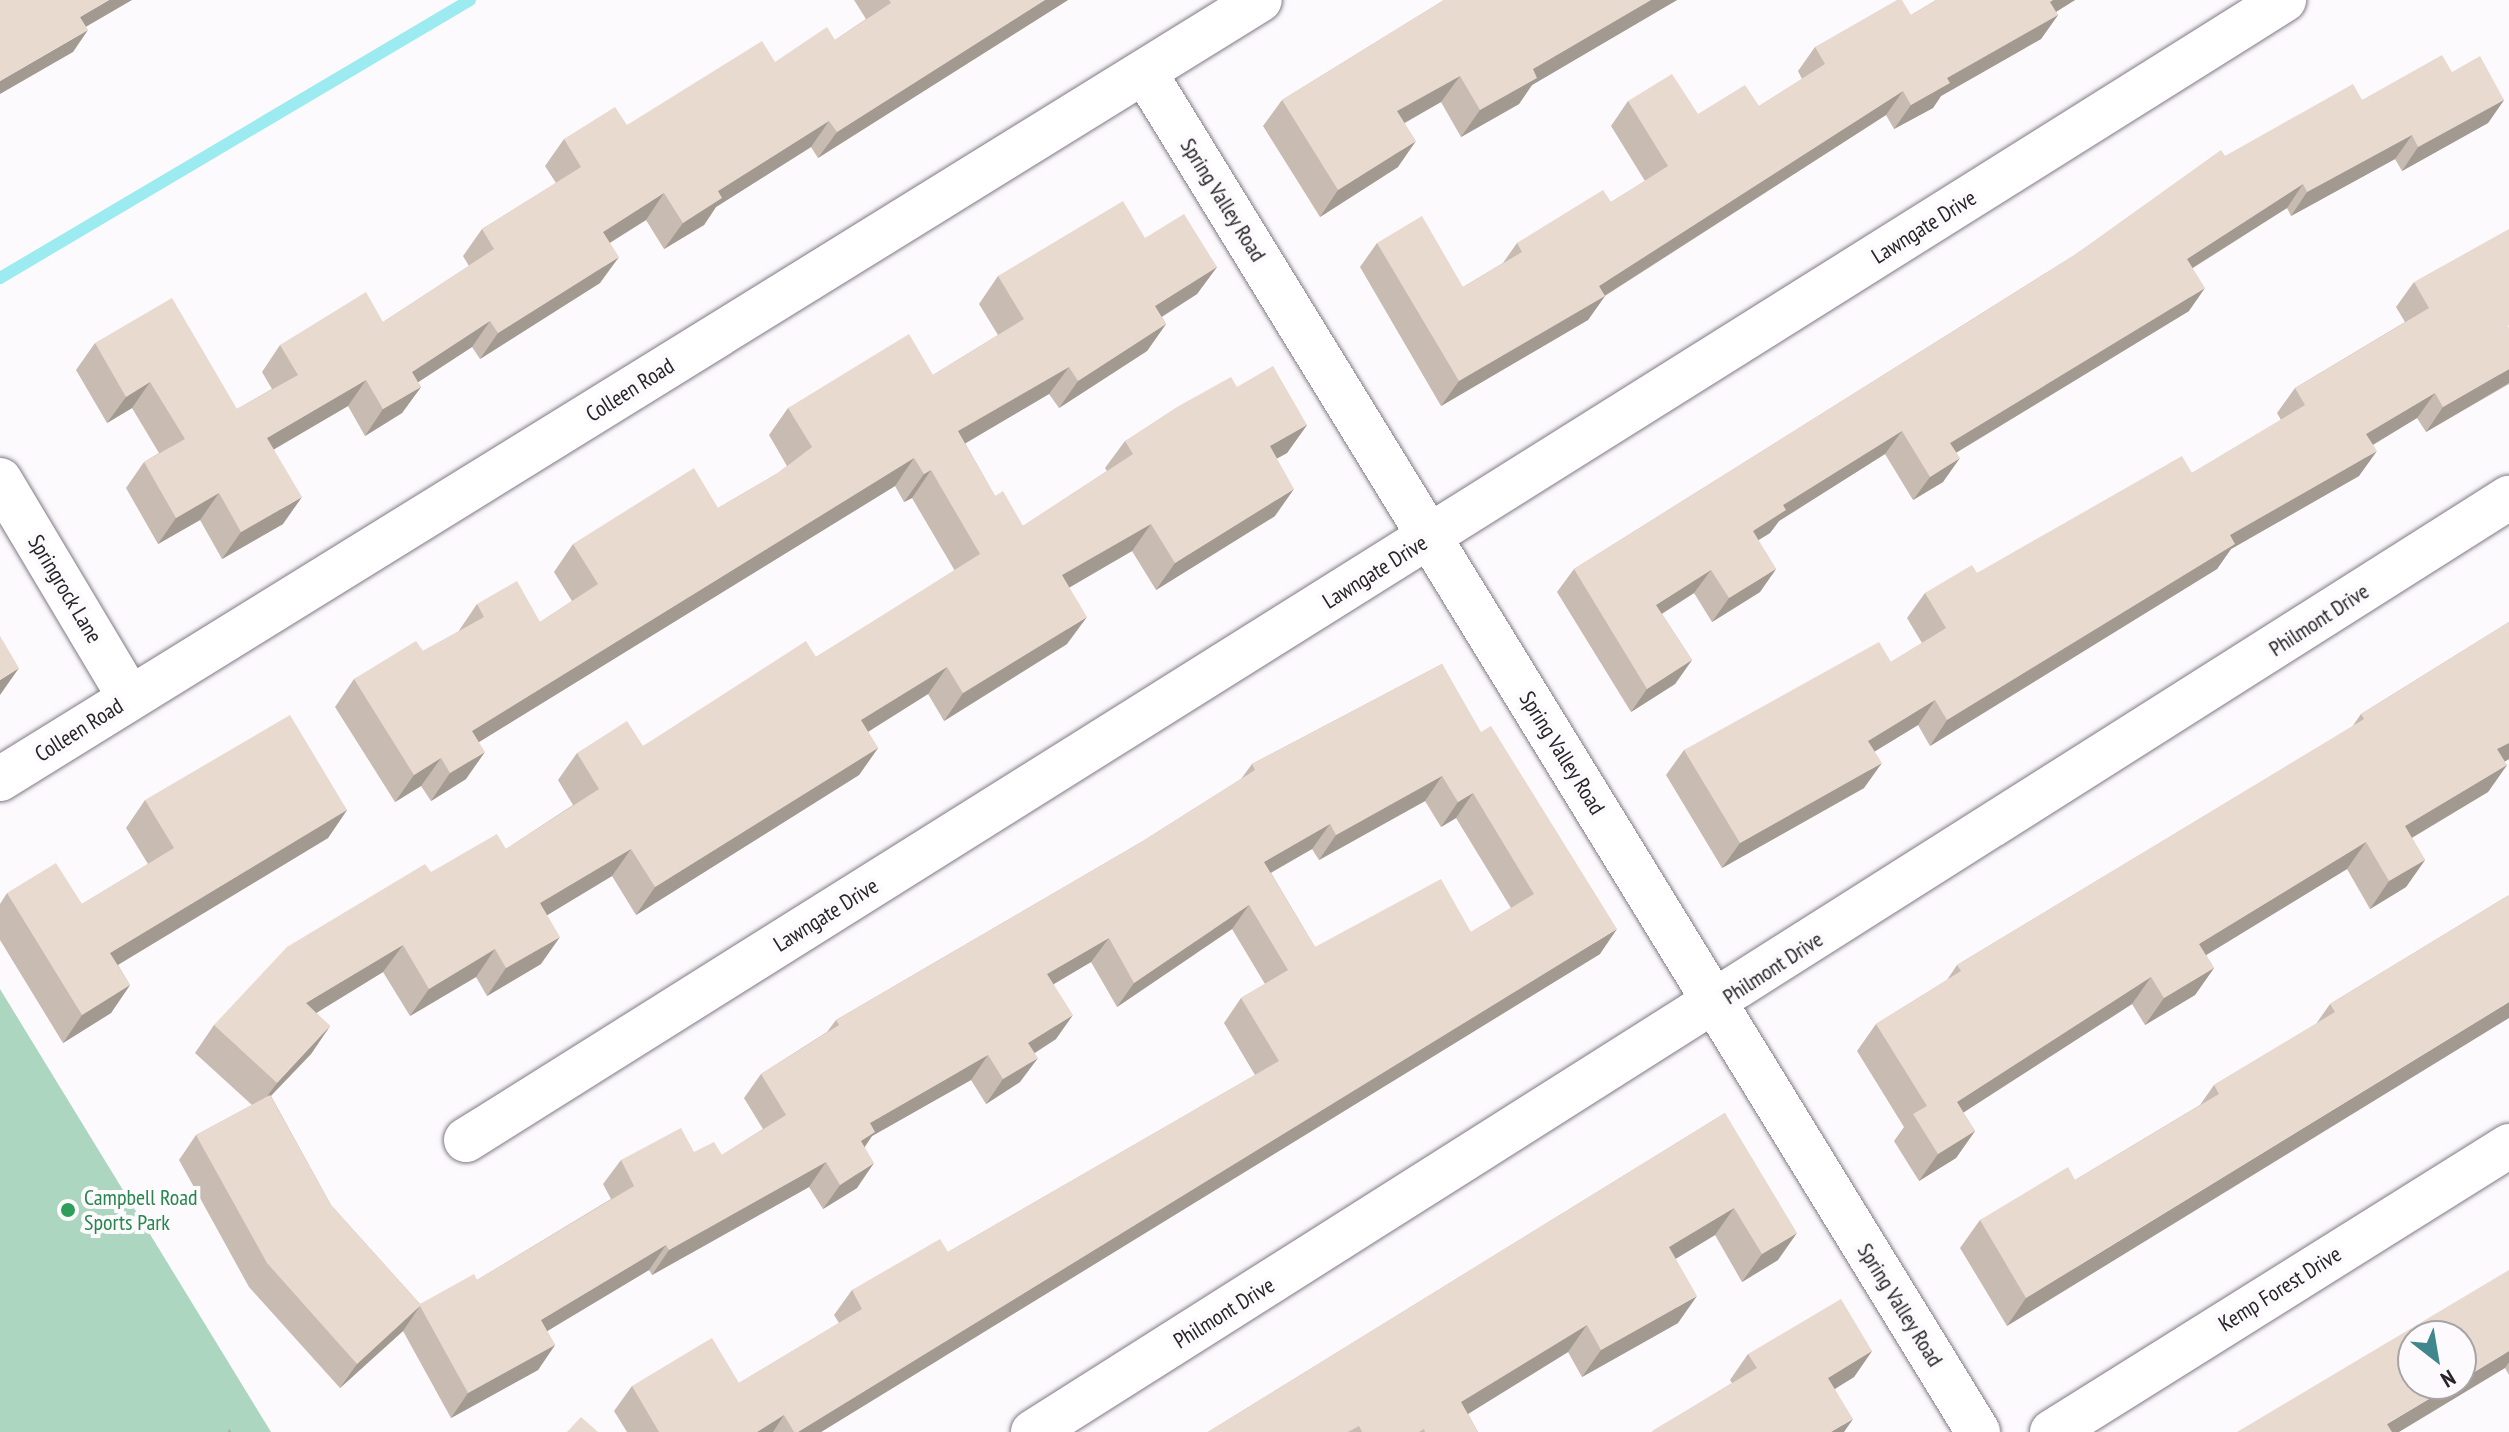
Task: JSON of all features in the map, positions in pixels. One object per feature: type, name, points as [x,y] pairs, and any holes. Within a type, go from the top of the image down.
[{"type":"street","name":"Colleen Road","points":[[0,779],[1260,0]]},
{"type":"street","name":"Lawngate Drive","points":[[466,1140],[2284,0]]},
{"type":"street","name":"Spring Valley Road","points":[[1145,73],[1978,1432]]},
{"type":"street","name":"Springrock Lane","points":[[0,480],[130,698]]},
{"type":"street","name":"Philmont Drive","points":[[1033,1432],[1716,1005],[2509,498]]},
{"type":"street","name":"Kemp Forest Drive","points":[[2052,1432],[2509,1146]]},
{"type":"green space","name":"Campbell Road Sports Park","points":[[0,989],[271,1432],[0,1432]]},
{"type":"building","points":[[0,0],[109,0],[80,17],[88,30],[0,81]]},
{"type":"building","points":[[889,0],[1045,0],[837,132],[829,121],[718,191],[722,198],[683,223],[664,193],[603,232],[619,257],[498,333],[490,321],[412,372],[421,387],[383,409],[366,380],[267,438],[302,497],[241,532],[219,493],[176,518],[144,462],[185,439],[150,382],[126,397],[95,343],[172,298],[237,409],[298,375],[280,345],[366,292],[383,322],[494,249],[482,229],[581,167],[564,139],[615,107],[627,125],[762,41],[775,62],[827,27],[835,40],[891,3]]},
{"type":"building","points":[[1444,0],[1651,0],[1533,69],[1537,78],[1480,110],[1460,76],[1397,111],[1416,141],[1338,190],[1282,100]]},
{"type":"building","points":[[1902,0],[1911,15],[1936,0],[2053,0],[2050,2],[2058,15],[1947,78],[1950,83],[1911,105],[1903,91],[1599,286],[1605,296],[1459,381],[1377,243],[1422,216],[1463,287],[1522,252],[1517,243],[1603,190],[1611,202],[1668,166],[1628,101],[1672,74],[1698,114],[1745,85],[1759,106],[1825,64],[1815,47]]},
{"type":"building","points":[[2442,55],[2452,72],[2480,56],[2504,100],[2418,147],[2412,135],[2307,192],[2303,184],[2187,259],[2205,288],[1950,443],[1960,458],[1930,477],[1902,431],[1783,505],[1786,510],[1753,531],[1776,569],[1729,598],[1711,570],[1656,605],[1692,660],[1647,689],[1574,569],[2073,256],[2221,150],[2225,156],[2353,84],[2362,100]]},
{"type":"building","points":[[1123,201],[1145,238],[1184,214],[1217,267],[1155,306],[1166,324],[1078,381],[1069,367],[958,431],[995,496],[1003,491],[1023,526],[1133,454],[1125,441],[1177,407],[1231,377],[1237,387],[1273,366],[1307,425],[1270,446],[1294,489],[1175,563],[1151,524],[1062,575],[1087,617],[963,693],[947,667],[861,720],[878,748],[655,887],[631,849],[540,903],[560,937],[506,968],[495,949],[429,989],[403,945],[306,1003],[330,1026],[277,1083],[214,1025],[287,947],[425,864],[431,872],[497,834],[506,849],[599,789],[577,753],[627,721],[643,746],[806,641],[816,657],[980,554],[931,470],[924,474],[914,458],[472,731],[485,752],[450,773],[441,758],[414,775],[354,679],[416,641],[423,651],[484,617],[477,604],[517,581],[540,622],[598,584],[573,544],[694,468],[718,508],[778,473],[812,447],[788,408],[909,334],[933,375],[1024,319],[998,276]]},
{"type":"building","points":[[2509,229],[2509,369],[2443,407],[2435,393],[2366,434],[2377,451],[2230,535],[2235,544],[1947,720],[1935,700],[1868,741],[1882,763],[1740,843],[1684,750],[1879,642],[1891,662],[1946,628],[1925,593],[1972,565],[1977,573],[2182,456],[2192,473],[2305,405],[2295,388],[2429,308],[2414,282]]},
{"type":"building","points":[[2509,622],[2509,743],[2497,749],[2507,765],[2405,826],[2425,860],[2389,881],[2366,842],[2199,944],[2214,968],[2164,998],[2151,977],[1957,1102],[1975,1131],[1938,1154],[1913,1114],[1927,1106],[1876,1024],[1961,971],[1957,965],[2364,719],[2361,714]]},
{"type":"building","points":[[0,636],[19,668],[0,680]]},
{"type":"building","points":[[1442,664],[1481,732],[1491,726],[1617,929],[798,1432],[794,1432],[784,1415],[757,1432],[659,1432],[632,1386],[712,1338],[739,1383],[862,1309],[852,1290],[940,1239],[948,1252],[1279,1061],[1241,998],[1288,970],[1249,905],[1134,983],[1109,938],[1047,974],[1073,1015],[1028,1043],[1038,1058],[1003,1079],[988,1055],[870,1123],[875,1132],[861,1141],[874,1163],[840,1185],[826,1162],[669,1250],[666,1245],[541,1320],[555,1345],[468,1393],[420,1306],[357,1364],[267,1263],[196,1135],[270,1095],[331,1205],[420,1304],[474,1274],[477,1280],[634,1186],[621,1160],[681,1128],[694,1152],[714,1142],[722,1155],[786,1115],[761,1074],[839,1025],[836,1020],[1143,841],[1255,770],[1252,764]],"holes":[[[1442,776],[1458,802],[1473,793],[1534,894],[1471,932],[1441,879],[1315,947],[1264,862],[1330,824],[1336,835]]]},
{"type":"building","points":[[290,715],[347,810],[110,953],[130,985],[82,1015],[7,893],[56,863],[82,904],[174,848],[145,800]]},
{"type":"building","points":[[2509,895],[2509,1002],[2026,1298],[1980,1220],[2068,1167],[2075,1180],[2219,1094],[2214,1085],[2335,1012],[2330,1004]]},
{"type":"building","points":[[1725,1113],[1797,1233],[1762,1254],[1734,1208],[1669,1247],[1697,1296],[1601,1350],[1587,1325],[1461,1402],[1478,1432],[1425,1432],[1424,1429],[1419,1432],[1362,1432],[1359,1426],[1348,1432],[1208,1432]]},
{"type":"building","points":[[2509,1270],[2509,1351],[2477,1370],[2477,1320],[2425,1320]]},
{"type":"building","points":[[1841,1299],[1872,1351],[1828,1378],[1853,1419],[1831,1432],[1652,1431],[1757,1368],[1748,1354]]},
{"type":"building","points":[[2397,1337],[2397,1400],[2427,1400],[2387,1424],[2392,1432],[2237,1432]]},
{"type":"building","points":[[581,1417],[598,1432],[567,1432]]},
{"type":"waterway","points":[[0,278],[470,0]]},
{"type":"place","name":"Campbell Road Sports Park","points":[[68,1210]]}]
